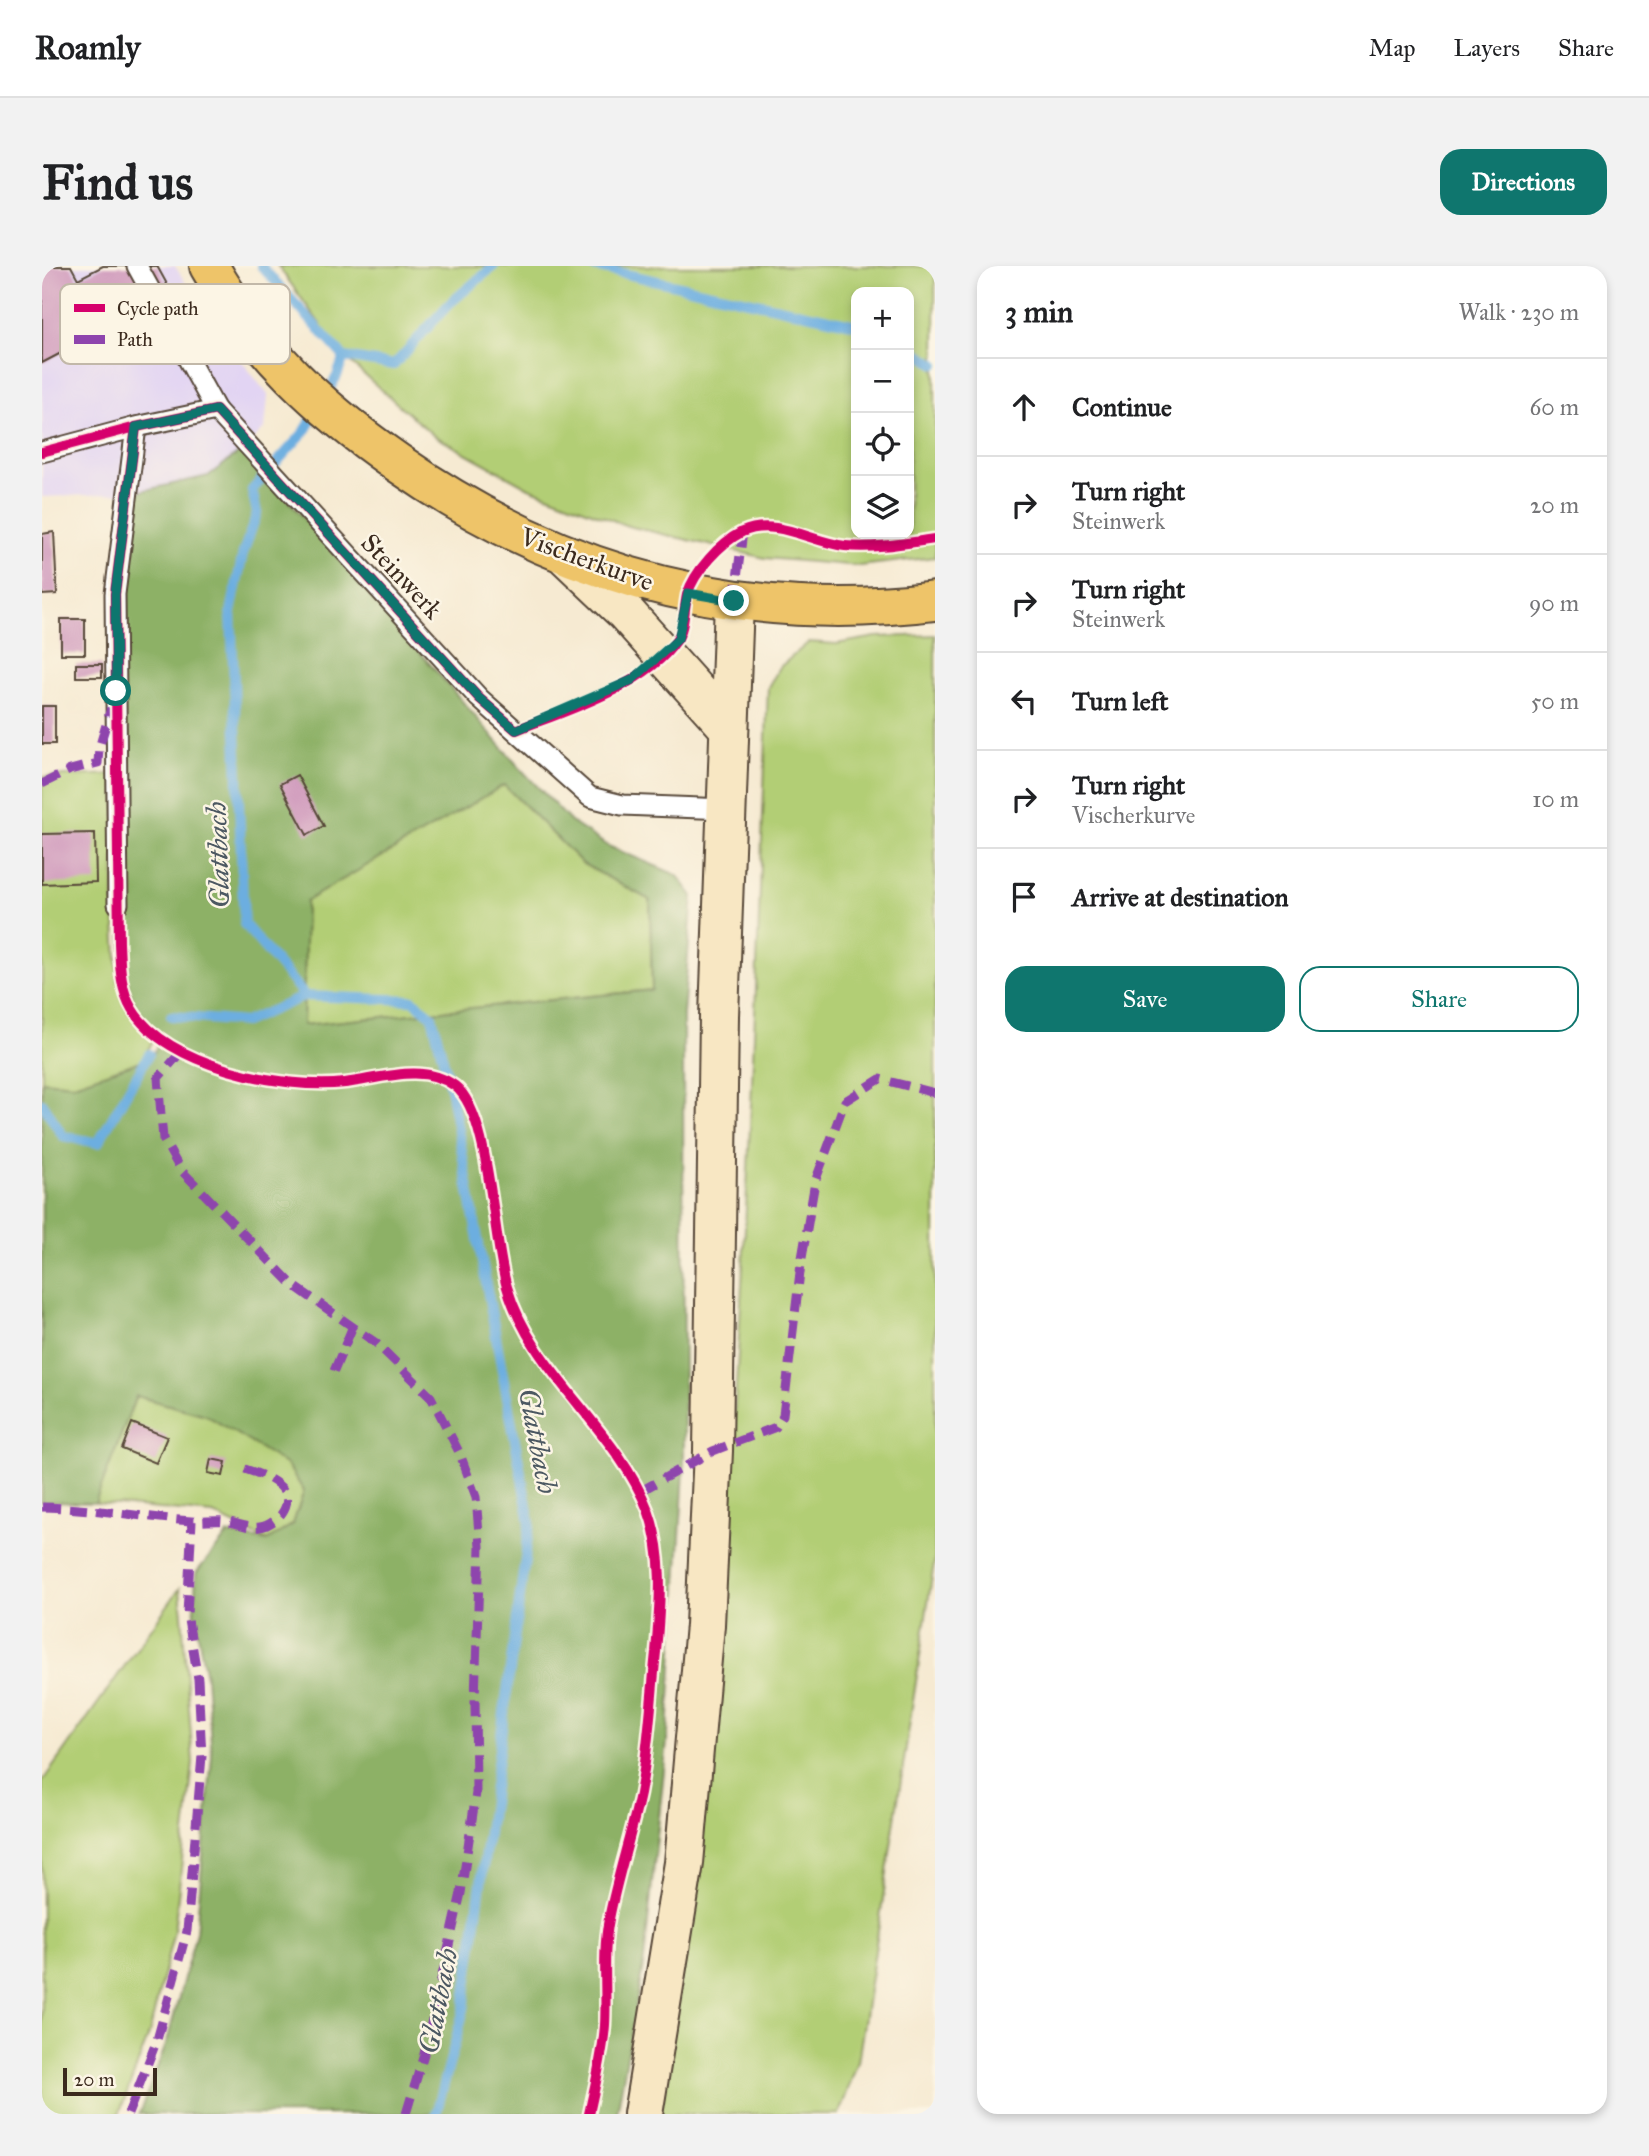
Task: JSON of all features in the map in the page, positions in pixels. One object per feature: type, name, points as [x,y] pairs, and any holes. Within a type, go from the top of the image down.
[{"type":"main road","name":"Vischerkurve","points":[[209,266],[221,284]]},
{"type":"main road","name":"Vischerkurve","points":[[278,364],[351,430],[420,479],[491,522],[567,558],[688,593],[734,601],[804,607],[894,606],[935,601]]},
{"type":"main road","points":[[567,558],[626,613],[729,728]]},
{"type":"main road","points":[[643,2114],[684,1863],[704,1639],[713,1451],[719,1016],[734,601]]},
{"type":"lane","name":"Steinwerk","points":[[137,266],[147,284]]},
{"type":"lane","name":"Steinwerk","points":[[191,364],[216,410],[261,463],[479,698],[590,796],[622,805],[727,810]]},
{"type":"lane","points":[[42,452],[136,427],[216,410]]},
{"type":"lane","points":[[118,904],[115,594],[136,427]]},
{"type":"shaded area","points":[[42,266],[175,266],[186,284],[60,284],[60,364],[244,364],[268,395],[265,428],[248,446],[208,476],[132,493],[42,497]]},
{"type":"green space","points":[[278,266],[935,266],[935,557],[860,566],[765,558],[628,526],[529,488],[433,435],[344,357]]},
{"type":"green space","points":[[248,446],[292,504],[519,767],[571,822],[608,846],[677,875],[693,896],[683,1014],[684,1471],[668,1732],[644,1960],[617,2114],[139,2114],[167,2042],[196,1932],[212,1756],[206,1677],[194,1613],[196,1573],[228,1534],[267,1541],[293,1524],[304,1491],[287,1465],[206,1415],[136,1396],[95,1503],[42,1502],[42,1081],[74,1084],[150,1058],[163,1038],[143,1017],[131,996],[122,943],[119,591],[132,493],[208,476]],"holes":[[[504,785],[583,864],[650,900],[652,990],[303,1025],[306,901]]]},
{"type":"green space","points":[[935,635],[935,1557],[858,2062],[839,2114],[660,2114],[706,1759],[722,1581],[745,1224],[768,687],[780,667],[809,642],[836,644],[876,637]]},
{"type":"green space","points":[[116,774],[114,903],[118,979],[129,1011],[154,1040],[147,1051],[150,1058],[74,1084],[42,1081],[42,777]]},
{"type":"green space","points":[[504,785],[583,864],[650,900],[652,990],[303,1025],[306,901]]},
{"type":"green space","points":[[136,1396],[206,1415],[288,1465],[304,1491],[293,1524],[268,1541],[213,1514],[95,1503]]},
{"type":"green space","points":[[180,1588],[193,1763],[174,1931],[149,2034],[119,2114],[42,2114],[42,1782]]},
{"type":"building","points":[[42,266],[71,266],[78,279],[103,266],[157,266],[167,284],[60,284],[60,354],[42,363]]},
{"type":"building","points":[[54,532],[57,594],[42,595],[42,534]]},
{"type":"building","points":[[61,619],[85,619],[85,654],[61,654]]},
{"type":"building","points":[[76,664],[102,664],[102,677],[76,677]]},
{"type":"building","points":[[42,706],[55,706],[55,744],[42,744]]},
{"type":"building","points":[[297,775],[324,826],[307,835],[280,784]]},
{"type":"building","points":[[95,833],[96,882],[42,884],[42,834]]},
{"type":"building","points":[[132,1423],[167,1437],[156,1463],[122,1449]]},
{"type":"building","points":[[211,1459],[226,1462],[223,1476],[208,1473]]},
{"type":"waterway","points":[[261,266],[277,284]]},
{"type":"waterway","points":[[290,298],[344,357],[394,365],[449,304],[494,266]]},
{"type":"waterway","points":[[590,266],[851,324]]},
{"type":"waterway","points":[[914,350],[935,364]]},
{"type":"waterway","name":"Glattbach","points":[[325,397],[344,357]]},
{"type":"waterway","name":"Glattbach","points":[[317,410],[305,431],[252,490],[257,513],[243,553],[231,612],[244,924],[305,996],[413,1000],[432,1016],[450,1087],[530,1522],[464,2009],[436,2114]]},
{"type":"waterway","points":[[171,1016],[245,1022],[305,996]]},
{"type":"waterway","points":[[42,1103],[63,1136],[98,1143],[149,1054]]},
{"type":"marked path","points":[[734,601],[743,532]]},
{"type":"marked path","points":[[42,784],[70,770],[98,763],[99,748],[111,708]]},
{"type":"marked path","points":[[181,1052],[158,1078],[163,1139],[180,1169],[293,1285],[376,1343],[431,1397],[460,1454],[476,1497],[480,1546],[475,1699],[476,1793],[461,1893],[424,2054],[406,2114]]},
{"type":"marked path","points":[[639,1492],[713,1451],[776,1427],[783,1415],[801,1264],[815,1182],[845,1101],[880,1079],[935,1093]]},
{"type":"marked path","points":[[334,1371],[353,1326]]},
{"type":"marked path","points":[[42,1507],[191,1521],[223,1521],[251,1527],[269,1524],[282,1513],[286,1495],[266,1477],[239,1467]]},
{"type":"marked path","points":[[128,2114],[157,2040],[187,1931],[202,1756],[198,1679],[187,1614],[192,1521]]},
{"type":"cycle path","points":[[42,452],[136,427],[216,410],[479,698],[516,730],[603,695],[625,684],[663,657],[679,636],[687,595],[695,577],[717,551],[742,532],[768,527],[832,544],[856,547],[935,539]]},
{"type":"cycle path","points":[[136,427],[115,594],[119,943],[121,977],[128,1001],[148,1029],[171,1046],[228,1070],[259,1078],[319,1084],[416,1073],[443,1079],[455,1086],[467,1101],[476,1122],[489,1179],[502,1266],[519,1318],[554,1374],[596,1426],[634,1480],[653,1527],[659,1562],[660,1598],[648,1741],[640,1794],[609,1919],[605,1959],[604,2036],[589,2114]]},
{"type":"route","points":[[116,691],[115,594],[136,427],[216,410],[261,463],[479,698],[516,730],[632,680],[643,672],[678,639],[688,593],[734,601]]}]
